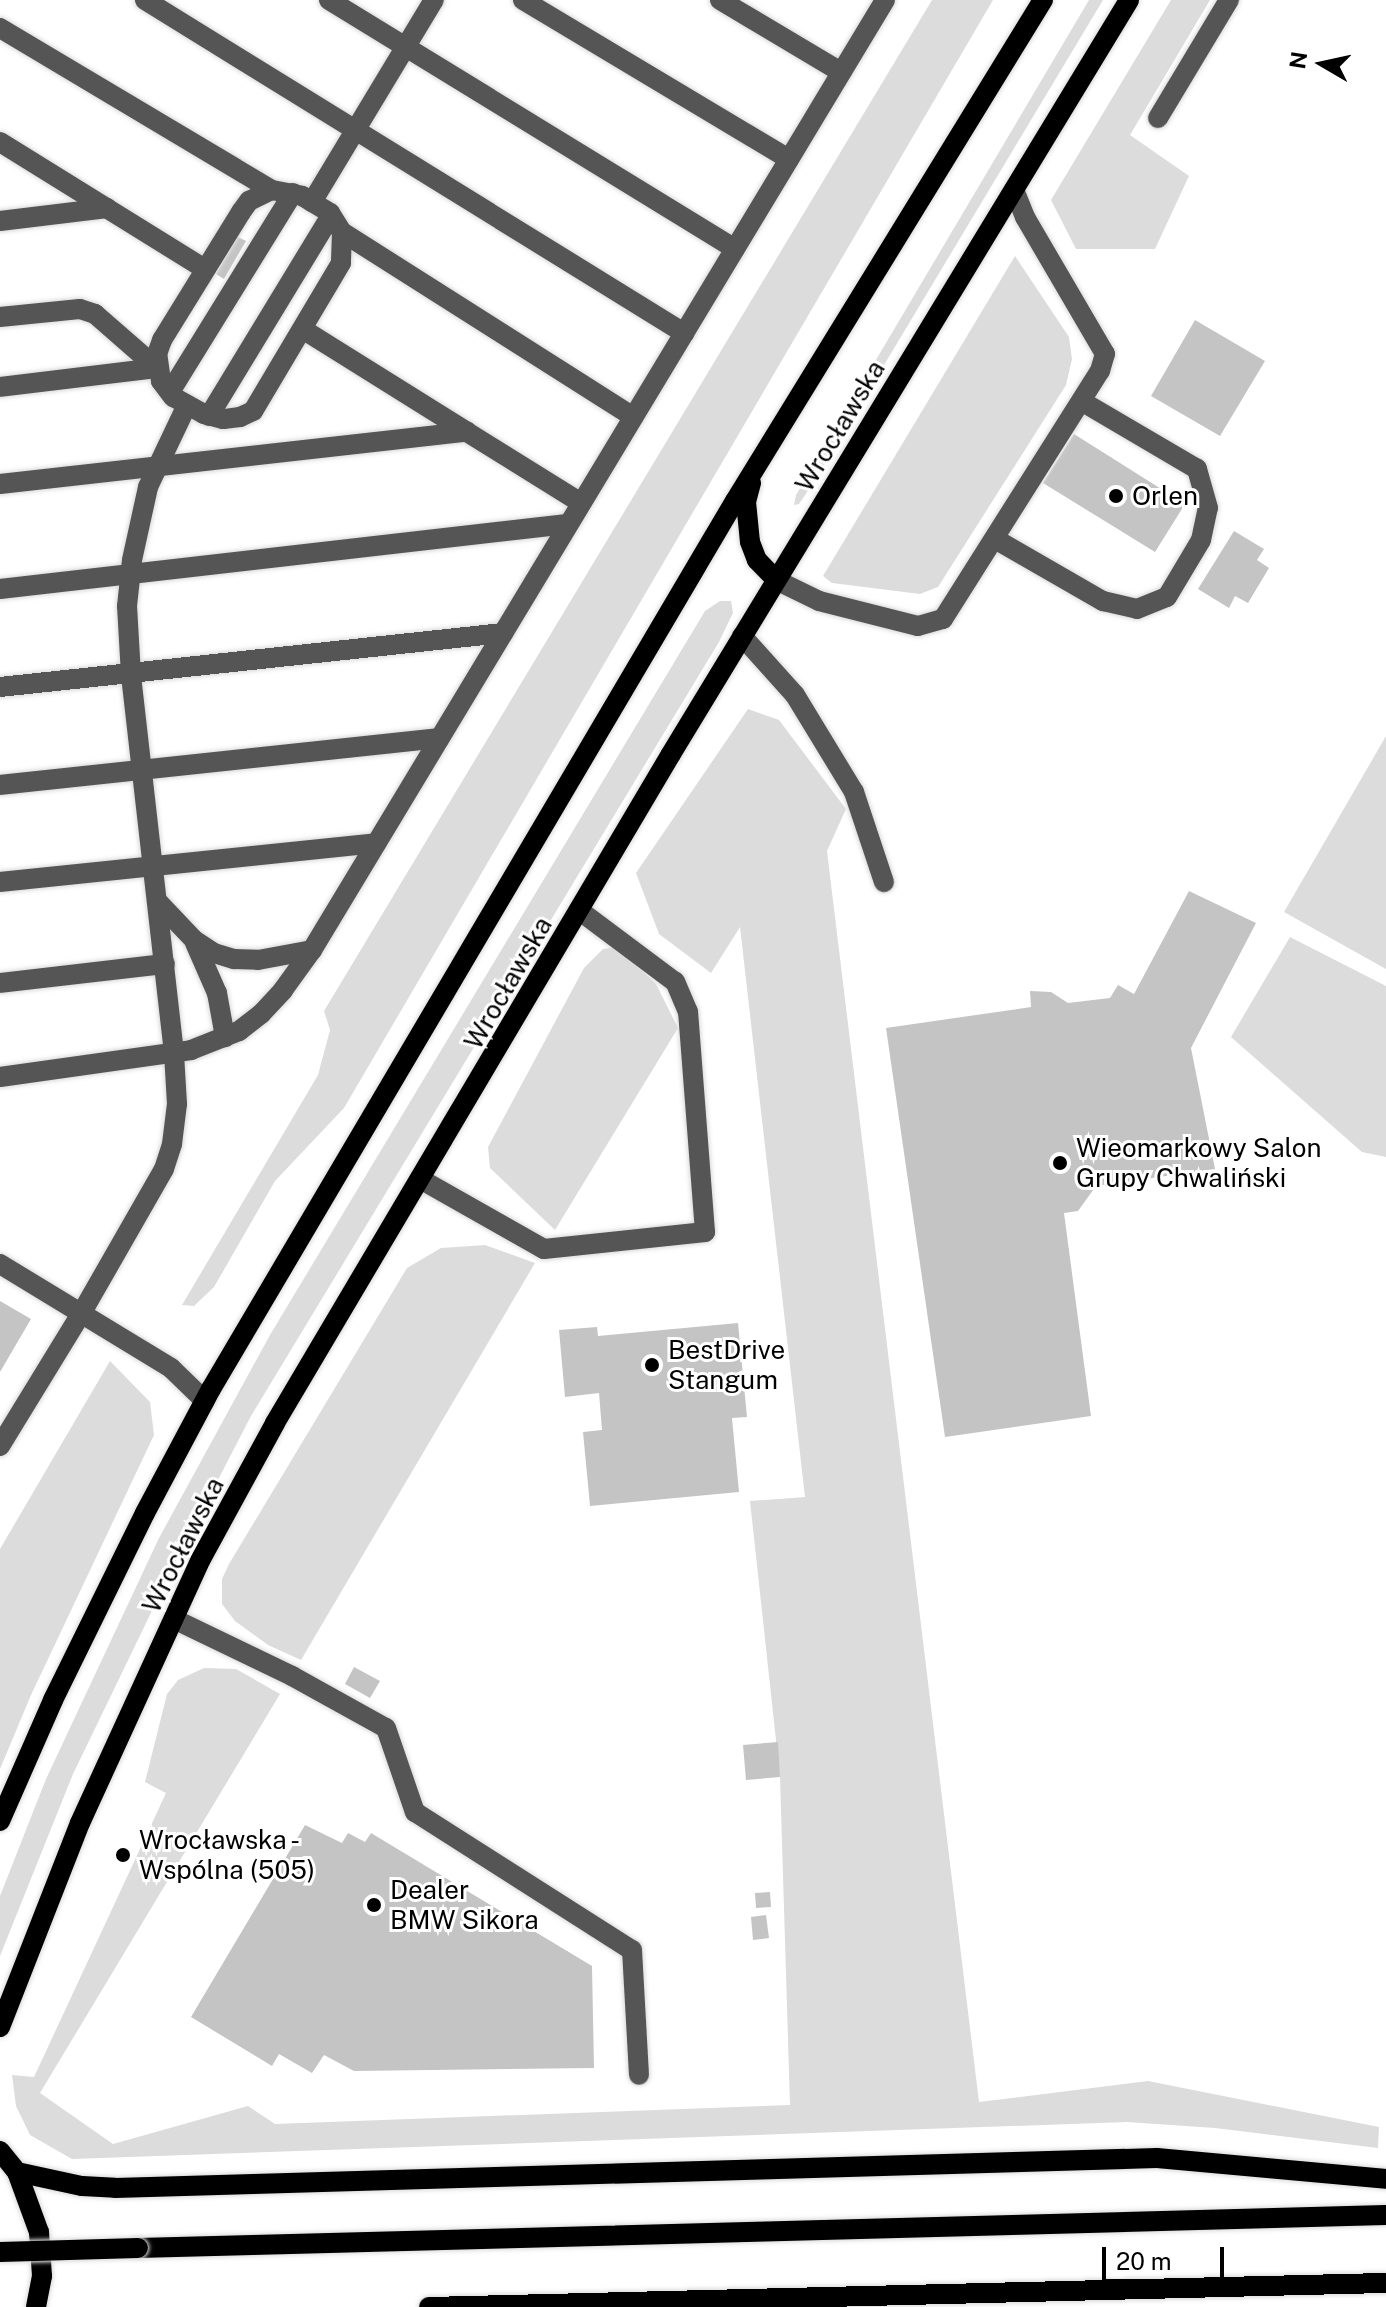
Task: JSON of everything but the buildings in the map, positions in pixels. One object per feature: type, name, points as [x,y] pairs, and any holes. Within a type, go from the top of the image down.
[{"type":"main road","name":"Wrocławska","points":[[0,1821],[60,1686],[145,1513],[205,1401],[753,472],[1043,0]]},
{"type":"main road","name":"Wrocławska","points":[[0,2027],[80,1823],[201,1559],[275,1423],[422,1180],[742,636],[1129,0]]},
{"type":"main road","points":[[753,472],[746,502],[748,532],[757,560],[776,580]]},
{"type":"main road","points":[[0,2151],[17,2172],[39,2232],[42,2276],[36,2307]]},
{"type":"main road","points":[[17,2172],[82,2186],[115,2188],[1157,2158],[1386,2179]]},
{"type":"main road","points":[[0,2252],[1386,2215]]},
{"type":"main road","points":[[429,2307],[1386,2283]]},
{"type":"street","points":[[145,0],[684,333]]},
{"type":"street","points":[[329,0],[735,249]]},
{"type":"street","points":[[170,392],[302,198],[356,130],[434,0]]},
{"type":"street","points":[[523,0],[789,159]]},
{"type":"street","points":[[720,0],[841,72]]},
{"type":"street","points":[[0,1077],[174,1053],[225,1037],[261,1014],[312,950],[885,0]]},
{"type":"street","points":[[1158,118],[1229,0]]},
{"type":"street","points":[[0,28],[272,190],[302,198],[633,417]]},
{"type":"street","points":[[0,142],[205,269]]},
{"type":"street","points":[[157,368],[162,340],[205,269],[249,201],[272,190]]},
{"type":"street","points":[[776,580],[819,601],[918,626],[931,625],[943,619],[1100,371],[1105,354],[1025,217],[1014,190]]},
{"type":"street","points":[[0,221],[107,208]]},
{"type":"street","points":[[0,317],[80,309],[95,314],[157,368],[170,392],[186,407],[209,416],[240,417],[253,411],[304,330],[341,263],[337,224]]},
{"type":"street","points":[[209,416],[337,224]]},
{"type":"street","points":[[304,330],[581,503]]},
{"type":"street","points":[[0,387],[157,368]]},
{"type":"street","points":[[995,539],[1103,601],[1137,609],[1167,597],[1201,540],[1208,508],[1197,469],[1081,401]]},
{"type":"street","points":[[0,1446],[81,1314],[168,1157],[177,1104],[174,1053],[131,673],[127,606],[139,521],[156,467],[186,407]]},
{"type":"street","points":[[0,484],[467,432]]},
{"type":"street","points":[[0,589],[567,524]]},
{"type":"street","points":[[0,687],[503,633]]},
{"type":"street","points":[[742,636],[795,695],[854,792],[884,882]]},
{"type":"street","points":[[0,785],[439,738]]},
{"type":"street","points":[[0,882],[376,843]]},
{"type":"street","points":[[158,902],[194,940],[214,953],[234,959],[283,957],[312,950]]},
{"type":"street","points":[[422,1180],[544,1249],[705,1232],[688,1012],[675,982],[580,911]]},
{"type":"street","points":[[194,940],[217,993],[225,1037]]},
{"type":"street","points":[[0,983],[165,964]]},
{"type":"street","points":[[0,1264],[171,1368],[205,1401]]},
{"type":"street","points":[[174,1619],[292,1676],[386,1728],[415,1812],[632,1950],[639,2075]]},
{"type":"shaded area","points":[[932,0],[993,0],[344,1108],[275,1181],[214,1287],[194,1306],[182,1305],[318,1075],[330,1030],[324,1011]]},
{"type":"shaded area","points":[[1089,0],[1103,0],[815,480],[799,504],[794,505],[796,495]]},
{"type":"shaded area","points":[[1171,0],[1210,0],[1130,135],[1189,176],[1155,249],[1076,249],[1051,200]]},
{"type":"shaded area","points":[[1015,256],[1069,337],[1072,359],[1066,385],[938,587],[920,594],[832,583],[823,576]]},
{"type":"shaded area","points":[[720,601],[731,601],[733,613],[719,642],[251,1416],[177,1559],[73,1774],[0,1956],[0,1896],[46,1779],[159,1538],[270,1335],[705,611]]},
{"type":"shaded area","points":[[748,709],[779,720],[846,809],[827,851],[979,2102],[1148,2081],[1379,2127],[1378,2148],[1215,2128],[1127,2122],[72,2159],[30,2135],[16,2106],[12,2075],[34,2077],[166,1793],[145,1782],[167,1694],[178,1680],[204,1668],[236,1669],[280,1694],[40,2093],[113,2144],[248,2106],[275,2124],[790,2105],[780,1777],[750,1501],[805,1497],[740,927],[711,973],[659,934],[636,873]]},
{"type":"shaded area","points":[[1386,736],[1386,969],[1284,912]]},
{"type":"shaded area","points":[[1290,937],[1386,986],[1386,1157],[1362,1152],[1231,1037]]},
{"type":"shaded area","points":[[617,947],[656,984],[678,1028],[555,1230],[490,1168],[488,1147],[584,968],[603,949]]},
{"type":"shaded area","points":[[485,1245],[535,1263],[301,1660],[268,1645],[235,1621],[222,1604],[222,1579],[229,1564],[407,1268],[441,1248]]},
{"type":"shaded area","points":[[110,1361],[150,1402],[154,1435],[31,1695],[0,1769],[0,1549]]},
{"type":"place","name":"Orlen","points":[[1116,496]]},
{"type":"place","name":"Wieomarkowy Salon Grupy Chwaliński","points":[[1060,1163]]},
{"type":"place","name":"BestDrive Stangum","points":[[652,1365]]},
{"type":"place","name":"Wrocławska - Wspólna (505)","points":[[123,1855]]},
{"type":"place","name":"Dealer BMW Sikora","points":[[374,1905]]}]
